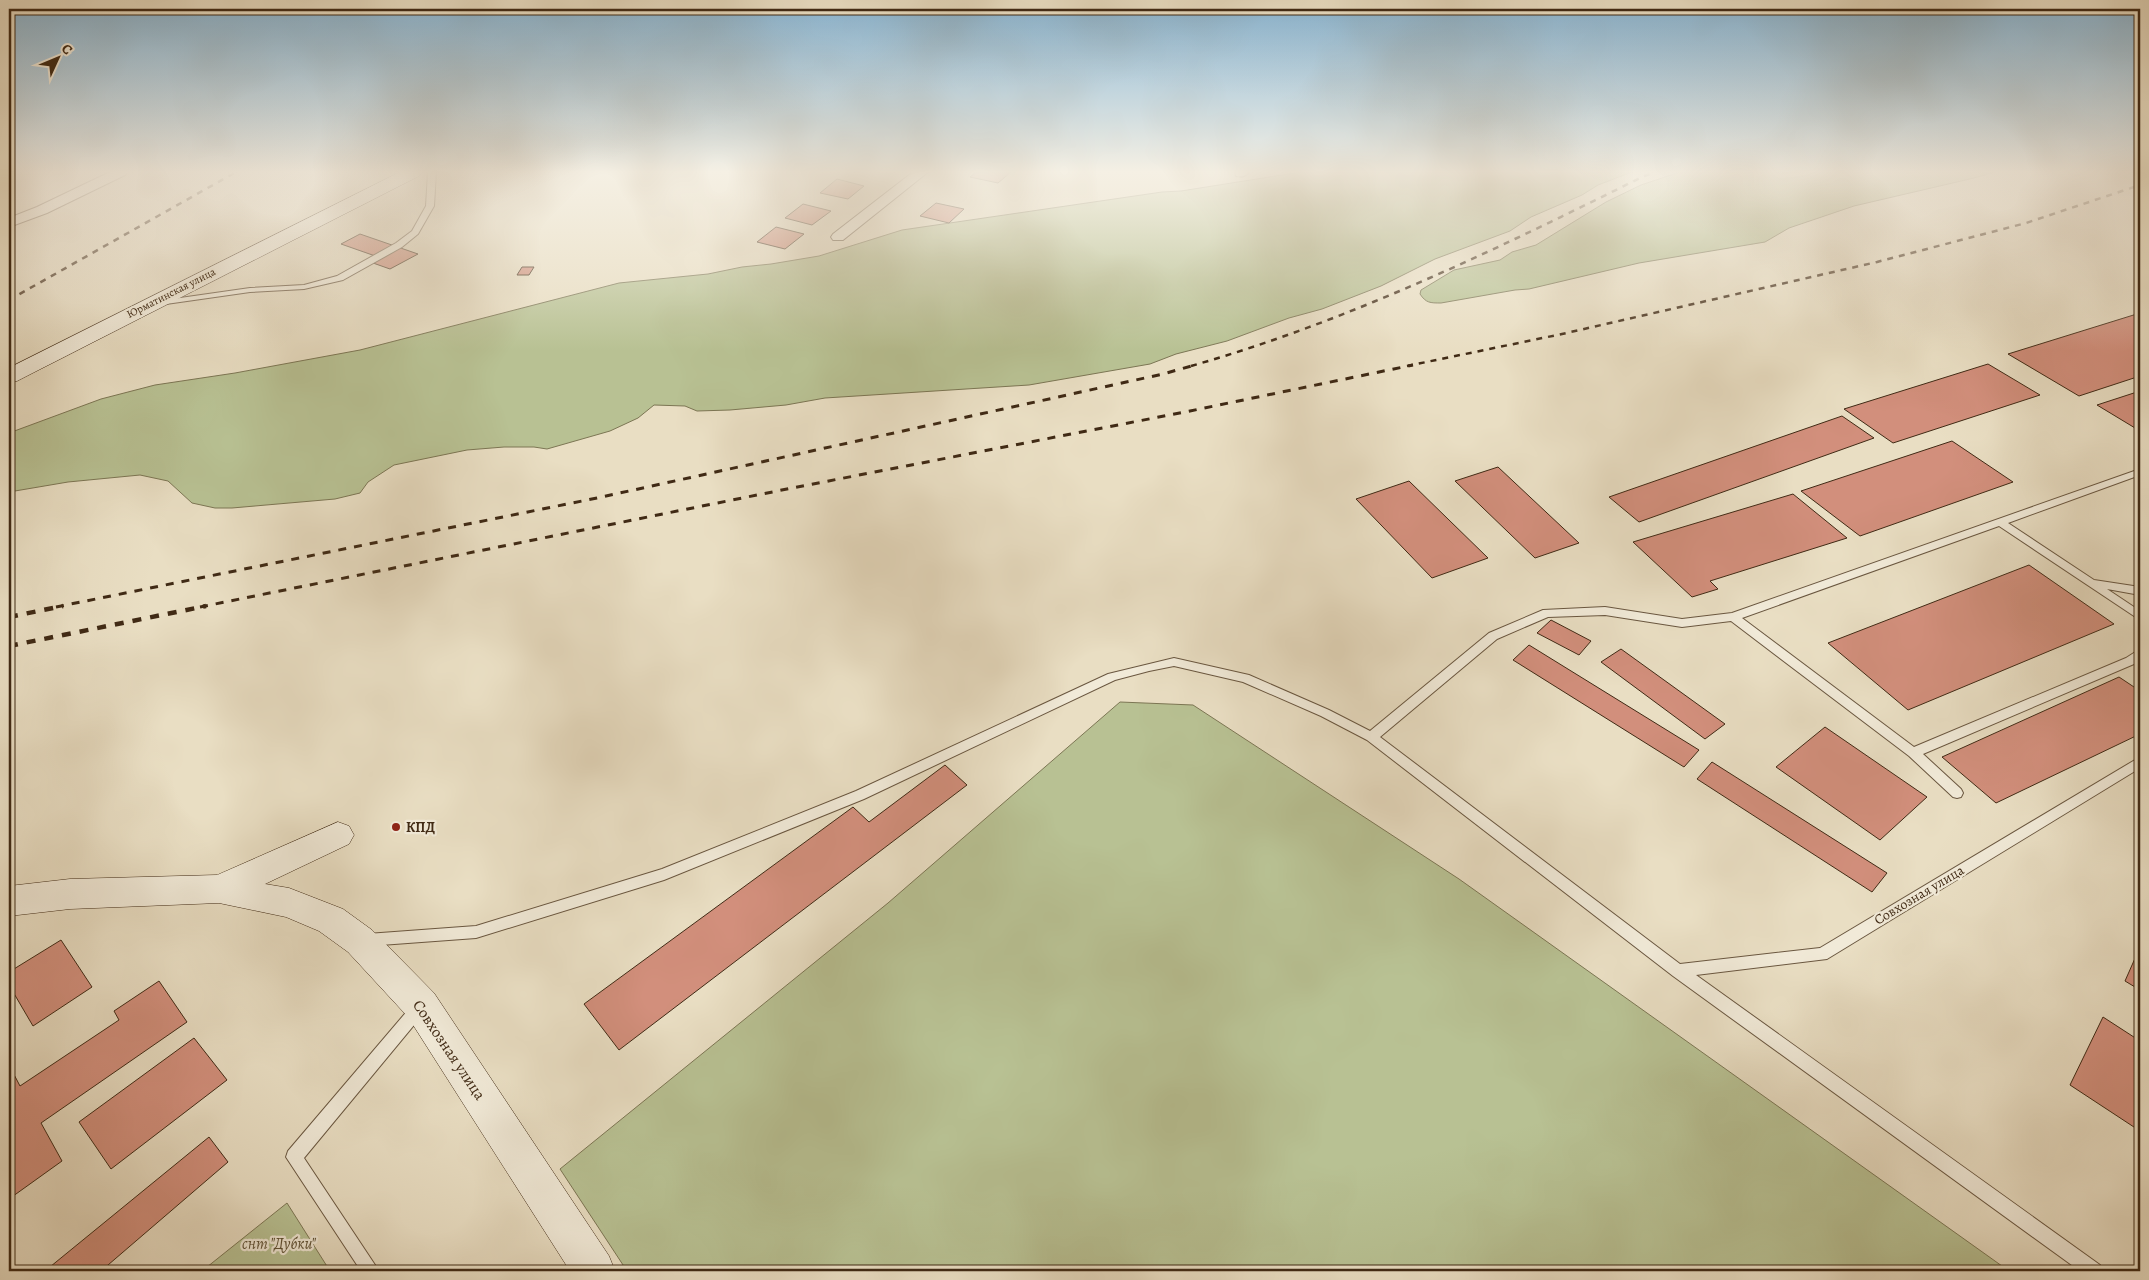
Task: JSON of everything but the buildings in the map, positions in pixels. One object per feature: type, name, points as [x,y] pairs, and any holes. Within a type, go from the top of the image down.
[{"type":"street","name":"Юрматинская улица","points":[[9,376],[294,232]]},
{"type":"street","points":[[838,237],[845,232]]},
{"type":"street","points":[[219,889],[338,835]]},
{"type":"street","name":"Совхозная улица","points":[[9,900],[70,894],[219,889],[289,903],[331,920],[360,941],[421,1005],[594,1271]]},
{"type":"lane","points":[[147,305],[250,290],[304,287],[340,278],[399,245],[415,232]]},
{"type":"lane","points":[[1371,736],[1493,636],[1547,613],[1605,611],[1682,623],[1733,617],[2140,472]]},
{"type":"lane","points":[[2000,522],[2140,616]]},
{"type":"lane","points":[[2089,582],[2140,592]]},
{"type":"lane","points":[[1733,617],[1913,753],[1957,793]]},
{"type":"lane","points":[[1913,753],[2130,661],[2140,653]]},
{"type":"lane","points":[[360,941],[476,932],[664,874],[860,795],[1112,677],[1174,662],[1245,678],[1325,713],[1371,736],[1678,972],[2094,1271]]},
{"type":"lane","name":"Совхозная улица","points":[[1678,972],[1822,954],[2140,762]]},
{"type":"lane","points":[[371,1271],[294,1157],[421,1005]]},
{"type":"green space","points":[[896,232],[1508,232],[1435,259],[1381,286],[1322,309],[1289,318],[1227,341],[1176,354],[1150,364],[1029,385],[825,398],[786,405],[730,410],[697,411],[685,406],[654,405],[638,418],[610,431],[547,449],[504,447],[467,450],[394,465],[368,482],[360,493],[335,499],[215,508],[192,503],[168,481],[140,475],[68,482],[9,492],[9,433],[101,399],[155,385],[235,373],[360,350],[619,283],[708,274],[819,256]]},
{"type":"green space","points":[[1558,232],[1783,232],[1765,242],[1639,263],[1529,289],[1441,303],[1429,302],[1420,294],[1421,290],[1454,270],[1500,260],[1512,252],[1536,245]]},
{"type":"green space","points":[[1120,702],[1193,705],[1459,879],[2009,1271],[627,1271],[560,1169],[888,903]]},
{"type":"green space","name":"снт \"Дубки\"","points":[[287,1203],[330,1271],[202,1271]]},
{"type":"railway","points":[[9,300],[130,232]]},
{"type":"railway","points":[[1191,366],[1308,328],[1422,282],[1529,232]]},
{"type":"railway","points":[[1407,366],[1562,334],[1877,262],[1993,232]]},
{"type":"railway","points":[[56,607],[597,498],[1163,374],[1195,365]]},
{"type":"railway","points":[[200,607],[1413,365]]},
{"type":"railway","points":[[9,617],[63,606]]},
{"type":"railway","points":[[9,646],[206,606]]},
{"type":"place","name":"КПД","points":[[396,827]]}]
